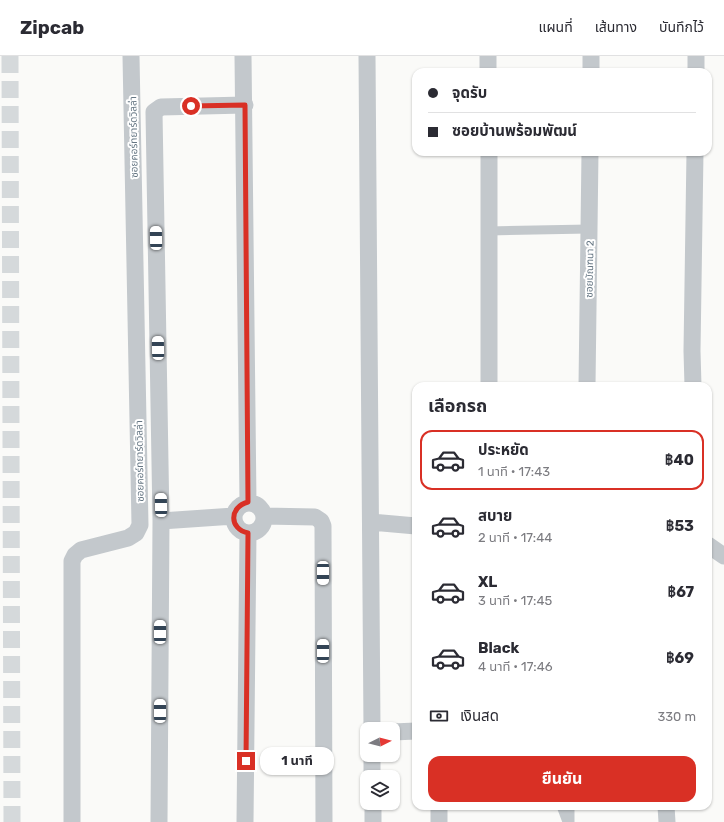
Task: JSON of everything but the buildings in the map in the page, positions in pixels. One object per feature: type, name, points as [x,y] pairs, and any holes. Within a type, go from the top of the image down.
[{"type":"street","name":"ซอยคอร์ทยาร์ดวิลล่า","points":[[72,822],[72,561],[75,555],[81,550],[128,538],[136,533],[140,525],[131,56]]},
{"type":"street","points":[[243,56],[245,105],[248,502]]},
{"type":"street","points":[[368,56],[372,722]]},
{"type":"street","points":[[488,56],[488,68]]},
{"type":"street","points":[[591,56],[591,68]]},
{"type":"street","points":[[696,56],[696,68]]},
{"type":"street","points":[[159,822],[161,521],[154,112],[161,107],[245,105]]},
{"type":"street","points":[[489,156],[489,382]]},
{"type":"street","name":"ซอยมัณฑนา 2","points":[[588,382],[590,156]]},
{"type":"street","points":[[692,382],[695,156]]},
{"type":"street","points":[[248,502],[261,508],[264,516],[262,526],[258,530],[248,533],[243,532],[236,526],[234,516],[240,505],[248,502]]},
{"type":"street","points":[[161,521],[234,516]]},
{"type":"street","points":[[264,516],[315,517],[321,521],[323,526],[324,822]]},
{"type":"street","points":[[371,522],[412,526]]},
{"type":"street","points":[[245,822],[248,533]]},
{"type":"street","points":[[712,548],[724,556]]},
{"type":"street","points":[[400,732],[412,731]]},
{"type":"street","points":[[373,810],[373,822]]},
{"type":"street","points":[[439,810],[439,822]]},
{"type":"street","points":[[666,810],[667,822]]},
{"type":"lane","points":[[489,231],[589,229]]},
{"type":"lane","points":[[562,810],[567,822]]},
{"type":"lane","points":[[570,810],[570,822]]},
{"type":"tunnel","points":[[10,56],[12,822]]},
{"type":"route","points":[[191,106],[245,105],[248,502],[237,508],[234,521],[239,530],[248,533],[246,761]]}]
